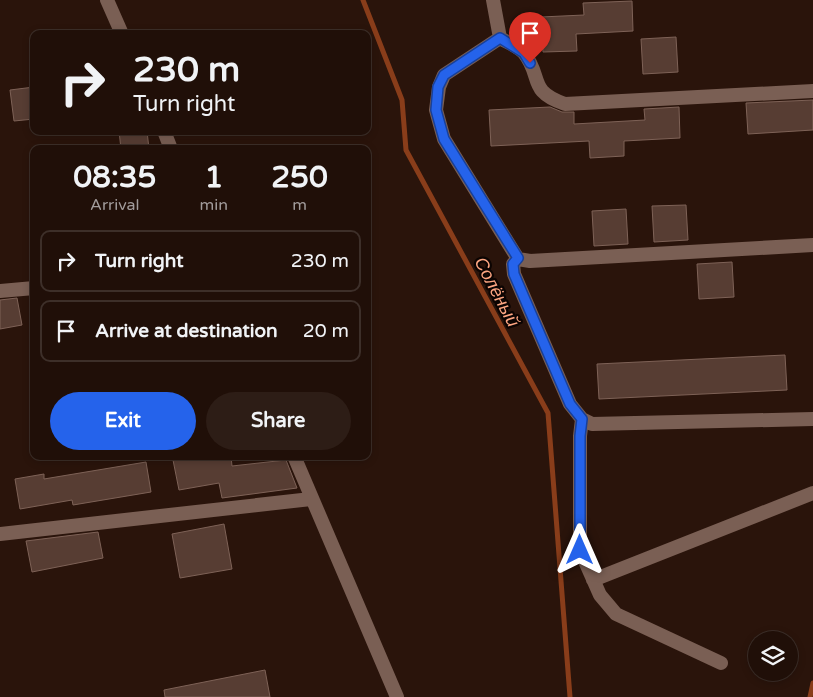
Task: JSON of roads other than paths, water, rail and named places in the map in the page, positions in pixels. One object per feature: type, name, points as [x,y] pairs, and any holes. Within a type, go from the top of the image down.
[{"type":"street","points":[[107,0],[120,30]]},
{"type":"street","points":[[493,0],[500,38],[524,53],[534,78],[546,96],[565,104],[813,91]]},
{"type":"street","points":[[500,38],[444,75],[438,87],[436,110],[444,139],[518,258],[530,261],[813,245]]},
{"type":"street","points":[[518,258],[513,264],[514,274],[570,404],[582,419],[592,424],[813,420]]},
{"type":"street","points":[[0,291],[30,288]]},
{"type":"street","points":[[582,419],[580,436],[580,550],[600,594],[616,614],[721,663]]},
{"type":"street","points":[[296,460],[397,697]]},
{"type":"street","points":[[593,580],[813,493]]},
{"type":"street","points":[[0,534],[312,499]]},
{"type":"waterway","name":"Солёный","points":[[363,0],[402,100],[406,150],[548,413],[570,697]]},
{"type":"waterway","points":[[810,697],[813,683]]}]
